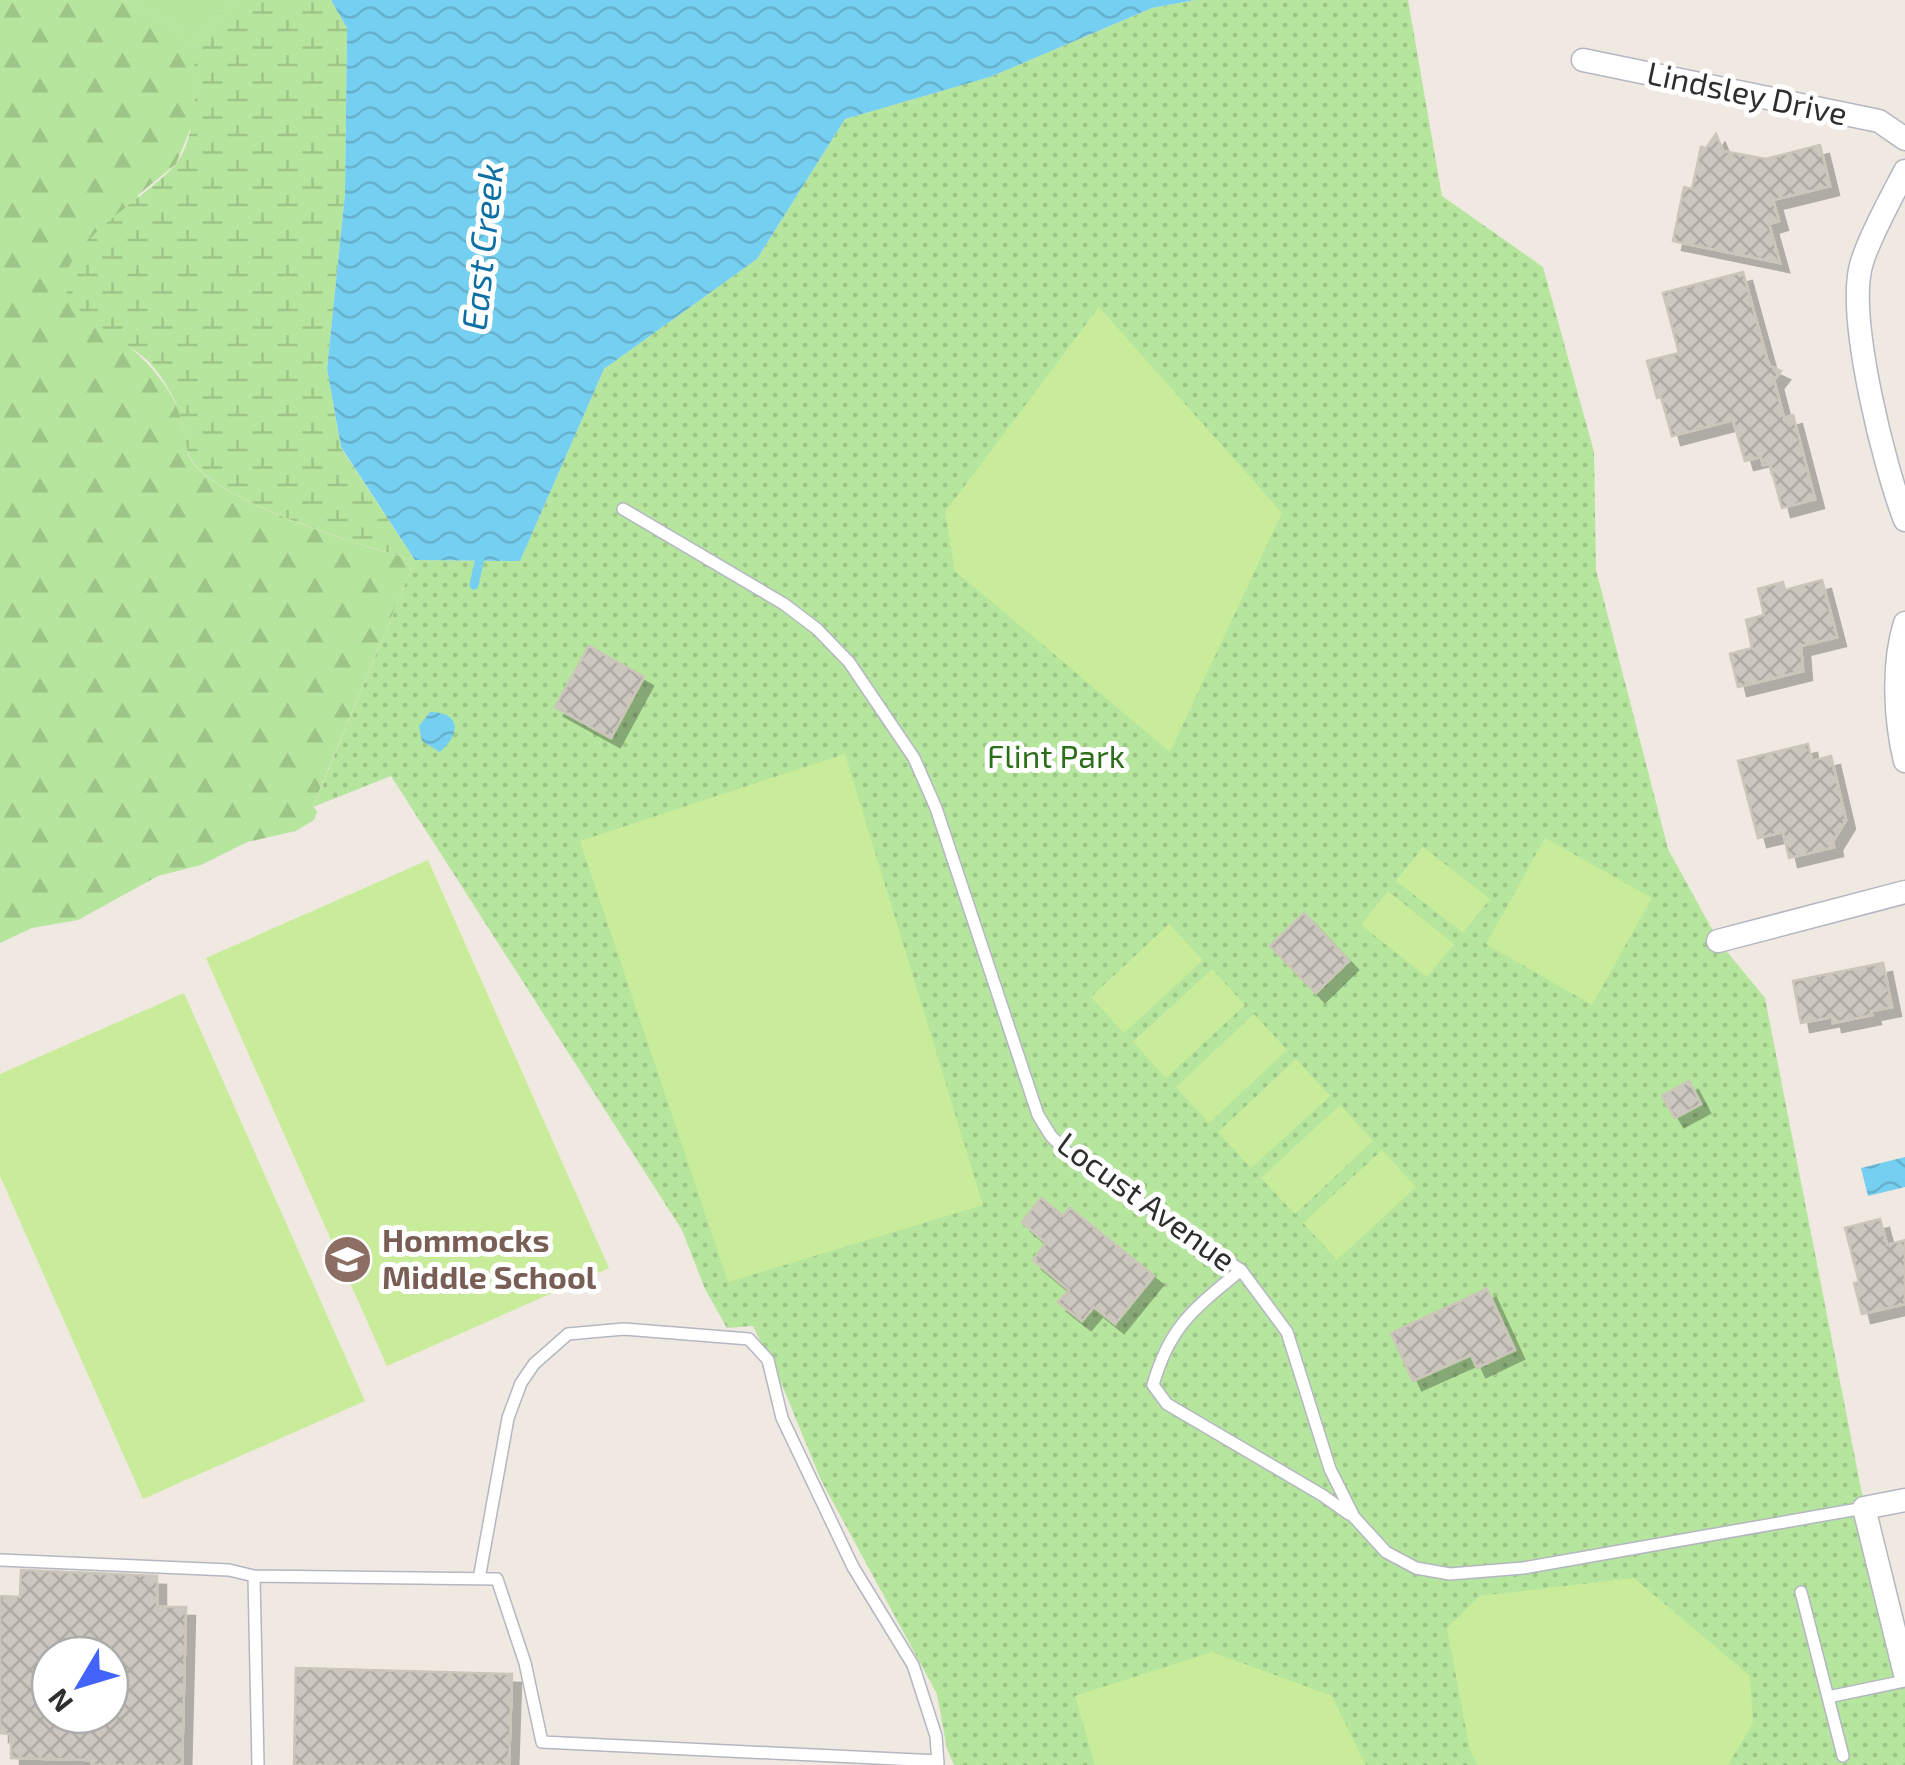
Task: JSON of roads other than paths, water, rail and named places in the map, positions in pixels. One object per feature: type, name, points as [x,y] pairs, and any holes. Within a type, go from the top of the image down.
[{"type":"street","name":"Lindsley Drive","points":[[1583,60],[1879,121],[1905,139]]},
{"type":"street","points":[[1905,172],[1860,269],[1860,288],[1865,357],[1905,520]]},
{"type":"street","points":[[1905,624],[1898,689],[1905,761]]},
{"type":"street","points":[[1718,941],[1905,892]]},
{"type":"street","name":"Locust Avenue","points":[[1864,1508],[1905,1500]]},
{"type":"street","points":[[1864,1508],[1905,1678]]},
{"type":"lane","name":"Locust Avenue","points":[[623,510],[784,604],[849,662],[914,758],[936,808],[1038,1115],[1072,1158],[1241,1270],[1287,1332],[1330,1469],[1354,1517],[1386,1552],[1416,1568],[1450,1574],[1523,1568],[1864,1508]]},
{"type":"lane","points":[[1241,1270],[1190,1312],[1164,1349],[1153,1384],[1167,1404],[1354,1517]]},
{"type":"lane","points":[[0,1560],[229,1570],[254,1576],[479,1579],[497,1579],[525,1664],[542,1742],[938,1763],[936,1736],[912,1666],[853,1567],[782,1418],[768,1360],[749,1339],[624,1329],[568,1334],[534,1364],[521,1383],[508,1418],[479,1579]]},
{"type":"lane","points":[[254,1576],[258,1765]]},
{"type":"lane","points":[[1801,1592],[1844,1756]]},
{"type":"lane","points":[[1828,1697],[1905,1678]]},
{"type":"water","points":[[331,0],[1195,0],[1152,8],[990,77],[845,119],[757,259],[604,369],[520,561],[415,560],[341,447],[327,369],[345,194],[347,28]]},
{"type":"water","points":[[430,712],[448,716],[454,725],[452,738],[440,752],[422,741],[419,726]]},
{"type":"water","points":[[1905,1157],[1905,1187],[1868,1196],[1861,1168]]},
{"type":"waterway","name":"East Creek","points":[[474,585],[481,553]]},
{"type":"place","name":"Hommocks Middle School","points":[[347,1259]]},
{"type":"park label","name":"Flint Park","points":[[1056,757]]}]
